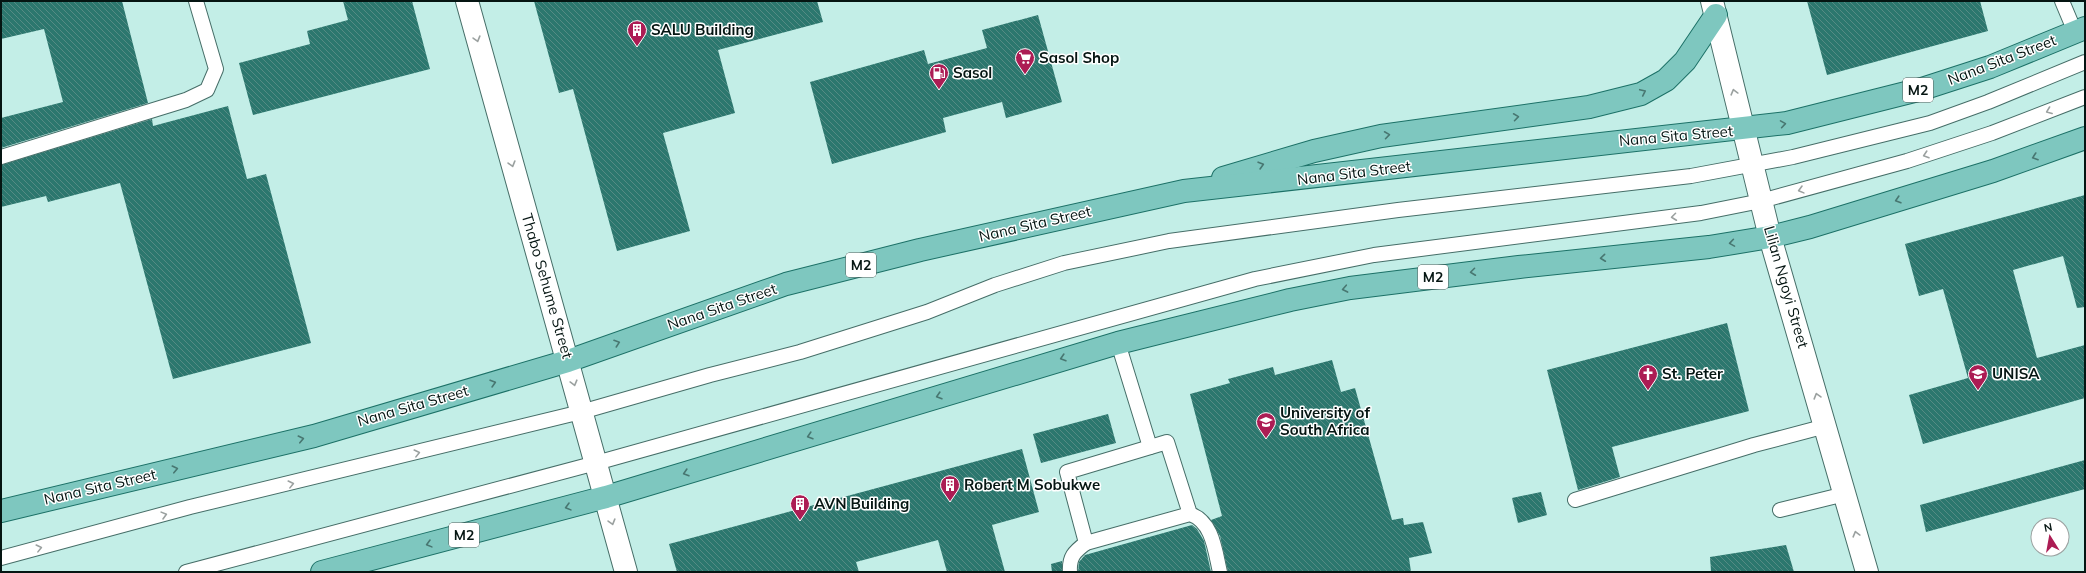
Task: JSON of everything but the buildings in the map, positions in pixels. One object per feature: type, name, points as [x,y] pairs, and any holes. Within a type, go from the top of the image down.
[{"type":"main road","name":"Thabo Sehume Street","points":[[467,1],[626,572]]},
{"type":"main road","name":"Lilian Ngoyi Street","points":[[1714,8],[1744,130],[1751,165],[1770,237],[1826,426],[1867,572]]},
{"type":"main road","points":[[1184,191],[1260,166],[1382,136],[1589,106],[1641,94],[1666,80],[1685,61],[1714,8]]},
{"type":"main road","name":"Nana Sita Street","points":[[1,511],[314,436],[568,361],[786,284],[928,249],[1184,191],[1598,144],[1744,130],[1787,123],[1922,89],[1990,67],[2080,30]]},
{"type":"main road","name":"M2","points":[[322,572],[606,497],[1118,342],[1290,300],[1350,288],[1457,274],[1709,246],[1770,237],[1810,227],[1993,171],[2085,138]]},
{"type":"lane","points":[[1,157],[186,100],[207,90],[216,69],[196,1]]},
{"type":"lane","points":[[2062,1],[2080,30]]},
{"type":"lane","points":[[1,558],[190,507],[581,412],[710,375],[800,352],[927,312],[1009,281],[1064,263],[1168,241],[1390,211],[1683,177],[1808,154],[1930,123],[2001,97],[2085,62]]},
{"type":"lane","points":[[186,572],[596,463],[1255,279],[1374,255],[1701,213],[1761,201],[1908,161],[1992,133],[2085,97]]},
{"type":"lane","points":[[1118,342],[1150,447]]},
{"type":"lane","points":[[1575,500],[1754,445],[1826,426]]},
{"type":"lane","points":[[1086,543],[1067,472],[1167,442],[1190,514]]},
{"type":"lane","points":[[1780,510],[1845,494]]},
{"type":"lane","points":[[1070,572],[1069,562],[1073,553],[1086,543],[1190,514],[1199,517],[1207,526],[1220,572]]},
{"type":"place","name":"SALU Building","points":[[637,47]]},
{"type":"place","name":"Sasol Shop","points":[[1025,75]]},
{"type":"place","name":"Sasol","points":[[939,90]]},
{"type":"place","name":"St. Peter","points":[[1648,391]]},
{"type":"place","name":"UNISA","points":[[1978,391]]},
{"type":"place","name":"University of South Africa","points":[[1266,439]]},
{"type":"place","name":"Robert M Sobukwe","points":[[950,502]]},
{"type":"place","name":"AVN Building","points":[[800,521]]}]
